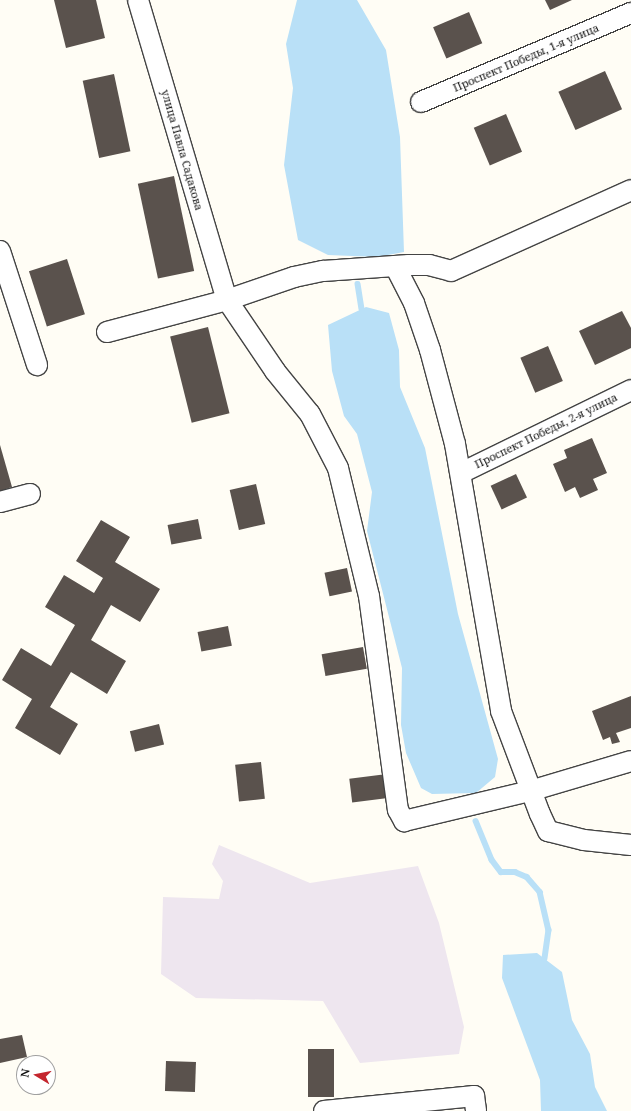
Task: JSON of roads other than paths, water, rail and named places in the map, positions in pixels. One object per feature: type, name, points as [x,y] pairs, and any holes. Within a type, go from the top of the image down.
[{"type":"street","name":"улица Павла Садакова","points":[[138,0],[227,300],[275,371],[310,414],[338,468],[369,596],[398,810],[404,821],[530,790]]},
{"type":"street","name":"Проспект Победы, 1-я улица","points":[[421,102],[631,13]]},
{"type":"street","points":[[107,332],[227,300],[294,277],[330,271],[395,266],[429,265],[451,271],[631,190]]},
{"type":"street","points":[[0,251],[37,365]]},
{"type":"street","points":[[395,266],[414,303],[430,350],[461,473],[501,710],[530,790],[548,831],[584,840],[631,845]]},
{"type":"street","name":"Проспект Победы, 2-я улица","points":[[461,473],[631,390]]},
{"type":"street","points":[[0,502],[30,494]]},
{"type":"street","points":[[530,790],[631,761]]},
{"type":"street","points":[[324,1111],[474,1096],[476,1111]]},
{"type":"water","points":[[297,0],[357,0],[386,50],[400,137],[404,252],[377,257],[328,255],[298,240],[284,165],[293,88],[286,44]]},
{"type":"water","points":[[366,307],[389,313],[399,350],[400,387],[425,448],[458,614],[498,759],[495,777],[476,793],[432,794],[421,788],[406,753],[401,725],[402,668],[367,531],[372,492],[357,434],[344,416],[332,371],[328,325]]},
{"type":"water","points":[[537,953],[562,972],[572,1020],[590,1054],[595,1087],[607,1111],[541,1111],[540,1080],[502,978],[503,955]]},
{"type":"waterway","points":[[358,284],[362,309]]},
{"type":"waterway","points":[[476,821],[492,860],[501,872],[515,872],[527,877],[540,892],[549,930],[545,959]]}]
